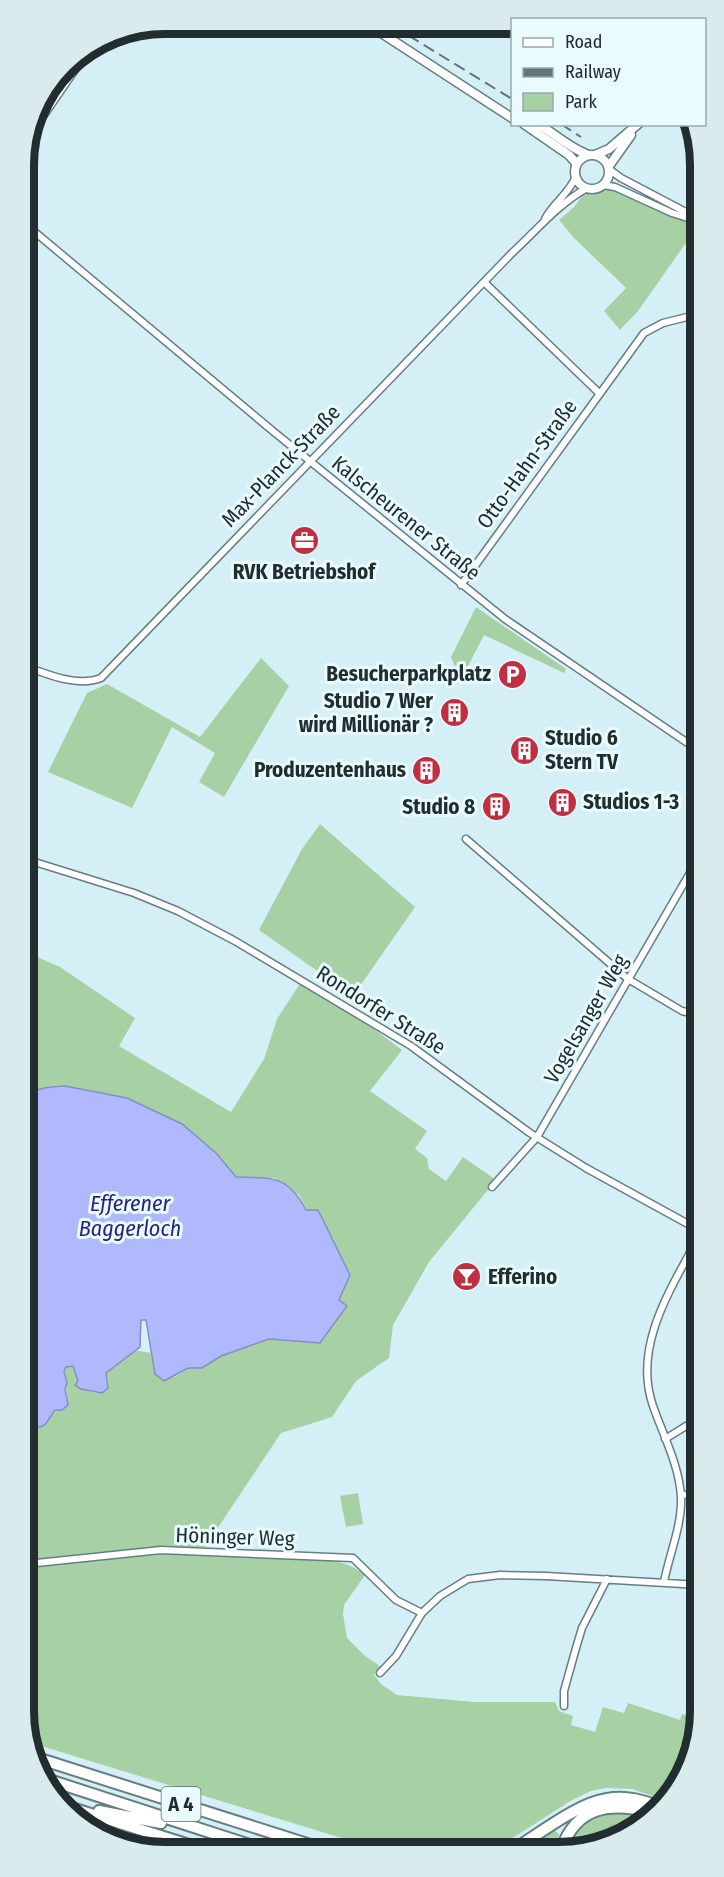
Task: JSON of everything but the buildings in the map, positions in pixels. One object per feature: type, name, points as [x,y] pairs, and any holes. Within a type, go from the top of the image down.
[{"type":"highway","name":"A 4","points":[[43,1760],[301,1842]]},
{"type":"highway","name":"A 4","points":[[56,1782],[240,1842]]},
{"type":"highway","points":[[526,1842],[595,1801],[608,1798],[632,1798],[651,1804]]},
{"type":"highway","points":[[564,1842],[566,1835],[584,1815],[598,1809],[615,1806],[644,1811]]},
{"type":"highway","points":[[76,1807],[208,1832]]},
{"type":"highway","points":[[79,1810],[180,1842]]},
{"type":"main road","points":[[384,34],[511,117]]},
{"type":"main road","points":[[466,86],[511,110]]},
{"type":"main road","points":[[527,126],[577,164]]},
{"type":"main road","points":[[541,126],[579,152],[606,161],[609,168]]},
{"type":"main road","points":[[636,126],[609,149],[580,160],[577,164],[578,181],[587,188],[593,189],[603,185],[609,176],[612,159],[637,126]]},
{"type":"street","points":[[46,112],[72,74]]},
{"type":"street","points":[[609,168],[621,178],[690,216]]},
{"type":"street","name":"Max-Planck-Straße","points":[[543,222],[576,176]]},
{"type":"street","points":[[603,185],[615,187],[672,213],[690,218]]},
{"type":"street","name":"Max-Planck-Straße","points":[[35,669],[86,683],[101,678],[543,222],[576,194],[587,188]]},
{"type":"street","name":"Kalscheurener Straße","points":[[35,233],[461,585],[505,619],[690,744]]},
{"type":"street","name":"Otto-Hahn-Straße","points":[[484,282],[600,393]]},
{"type":"street","name":"Otto-Hahn-Straße","points":[[461,585],[644,333],[663,323],[690,316]]},
{"type":"street","points":[[466,839],[628,979],[682,1011],[689,1013]]},
{"type":"street","name":"Rondorfer Straße","points":[[35,862],[134,893],[178,911],[235,941],[411,1046],[537,1137],[594,1172],[689,1225]]},
{"type":"street","name":"Vogelsanger Weg","points":[[492,1187],[537,1137],[690,873]]},
{"type":"street","points":[[664,1582],[680,1516],[681,1495],[676,1470],[652,1402],[648,1376],[648,1350],[660,1311],[689,1255]]},
{"type":"street","points":[[665,1439],[689,1425]]},
{"type":"street","points":[[681,1495],[689,1495]]},
{"type":"street","name":"Höninger Weg","points":[[34,1563],[161,1550],[353,1558],[396,1600],[422,1613]]},
{"type":"street","points":[[380,1673],[396,1656],[422,1613],[453,1587],[468,1579],[483,1576],[535,1575],[689,1584]]},
{"type":"street","points":[[564,1706],[564,1691],[576,1648],[586,1620],[607,1579]]},
{"type":"green space","points":[[618,190],[690,224],[690,237],[638,311],[620,330],[604,311],[626,288],[574,238],[559,220],[574,207],[583,195]]},
{"type":"green space","points":[[476,607],[566,669],[564,673],[484,635],[466,670],[461,667],[457,672],[451,657]]},
{"type":"green space","points":[[261,658],[289,686],[224,797],[199,782],[215,753],[172,727],[132,808],[48,772],[87,693],[107,684],[200,737]]},
{"type":"green space","points":[[320,824],[415,907],[353,996],[259,930],[302,849]]},
{"type":"green space","points":[[34,956],[60,967],[135,1018],[119,1046],[231,1112],[264,1059],[277,1019],[301,982],[351,1012],[402,1050],[370,1091],[427,1131],[415,1149],[427,1158],[429,1169],[446,1181],[463,1157],[496,1180],[429,1262],[393,1325],[389,1358],[356,1381],[332,1417],[281,1433],[205,1547],[142,1548],[34,1560],[34,1423],[51,1416],[67,1398],[66,1367],[73,1366],[78,1381],[76,1385],[81,1389],[96,1393],[108,1380],[106,1373],[134,1350],[151,1353],[155,1374],[175,1377],[188,1368],[202,1368],[221,1356],[269,1338],[320,1343],[346,1306],[339,1300],[307,1210],[299,1195],[275,1178],[236,1177],[216,1153],[182,1124],[34,1094]]},
{"type":"green space","points":[[358,1493],[363,1524],[346,1527],[340,1496]]},
{"type":"green space","points":[[161,1554],[322,1559],[339,1562],[365,1575],[344,1605],[343,1614],[347,1638],[365,1656],[380,1666],[374,1675],[381,1684],[397,1695],[474,1702],[555,1702],[559,1711],[573,1716],[571,1725],[595,1732],[603,1707],[624,1713],[628,1703],[680,1720],[682,1714],[689,1716],[683,1754],[672,1777],[657,1797],[632,1789],[606,1788],[591,1791],[572,1800],[506,1842],[355,1842],[39,1745],[34,1712],[34,1566]]},
{"type":"green space","points":[[616,1811],[639,1814],[609,1833],[570,1841],[579,1828],[600,1816]]},
{"type":"green space","points":[[97,1823],[158,1842],[123,1836]]},
{"type":"green space","points":[[553,1829],[559,1834],[556,1842],[533,1842]]},
{"type":"water","name":"Efferener Baggerloch","points":[[65,1086],[127,1098],[182,1124],[216,1153],[236,1177],[278,1181],[293,1190],[306,1210],[318,1210],[350,1275],[339,1300],[347,1306],[320,1343],[269,1339],[221,1356],[202,1368],[188,1368],[164,1381],[155,1374],[146,1320],[141,1320],[140,1347],[106,1373],[108,1388],[102,1393],[81,1389],[75,1385],[78,1381],[73,1366],[66,1367],[64,1371],[68,1405],[62,1410],[55,1410],[45,1425],[34,1427],[34,1092]]},
{"type":"railway","points":[[407,34],[511,98]]},
{"type":"railway","points":[[564,126],[581,137]]},
{"type":"place","name":"RVK Betriebshof","points":[[304,541]]},
{"type":"place","name":"Besucherparkplatz","points":[[512,674]]},
{"type":"place","name":"Studio 7 Wer wird Millionär ?","points":[[454,713]]},
{"type":"place","name":"Studio 6 Stern TV","points":[[524,750]]},
{"type":"place","name":"Produzentenhaus","points":[[427,770]]},
{"type":"place","name":"Studios 1-3","points":[[562,802]]},
{"type":"place","name":"Studio 8","points":[[496,807]]},
{"type":"place","name":"Efferino","points":[[467,1277]]}]
